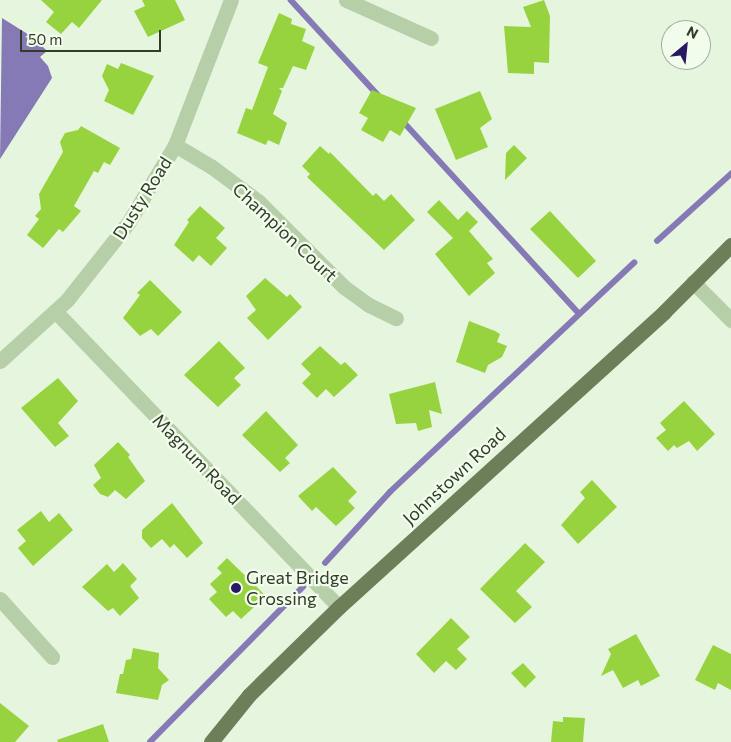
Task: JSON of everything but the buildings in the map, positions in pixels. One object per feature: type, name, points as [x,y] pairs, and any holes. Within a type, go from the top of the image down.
[{"type":"main road","name":"Johnstown Road","points":[[211,742],[248,697],[339,607],[731,246]]},
{"type":"street","name":"Dusty Road","points":[[0,361],[55,311],[100,262],[128,223],[175,144],[231,0]]},
{"type":"street","points":[[346,0],[431,38]]},
{"type":"street","name":"Champion Court","points":[[175,144],[212,167],[259,202],[344,287],[368,305],[396,318]]},
{"type":"street","points":[[693,282],[731,320]]},
{"type":"street","name":"Magnum Road","points":[[55,311],[339,607]]},
{"type":"street","points":[[0,599],[52,658]]},
{"type":"shaded area","points":[[2,18],[34,38],[47,51],[40,57],[48,66],[52,78],[0,159]]},
{"type":"waterway","points":[[291,0],[379,96]]},
{"type":"waterway","points":[[401,119],[579,313]]},
{"type":"waterway","points":[[657,241],[731,174]]},
{"type":"waterway","points":[[325,563],[390,492],[634,263]]},
{"type":"waterway","points":[[150,742],[303,587]]},
{"type":"place","name":"Great Bridge Crossing","points":[[236,588]]}]
